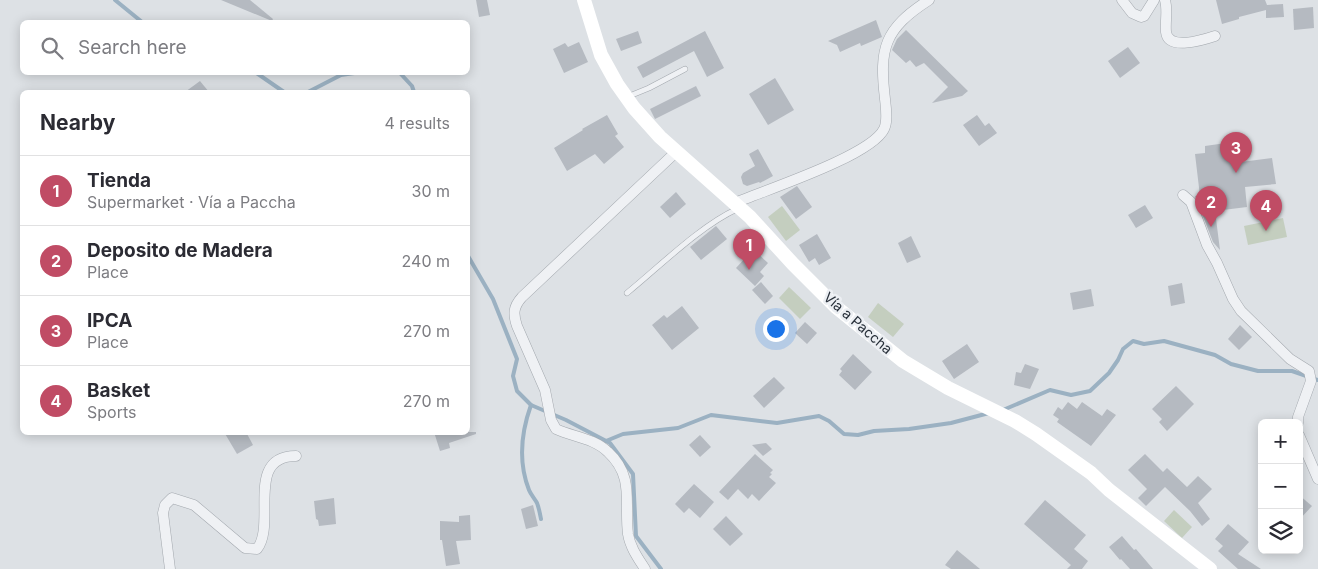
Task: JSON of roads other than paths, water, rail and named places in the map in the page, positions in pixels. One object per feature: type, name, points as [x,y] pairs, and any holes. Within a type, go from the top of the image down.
[{"type":"main road","name":"Vía a Paccha","points":[[584,0],[601,55],[645,122],[676,152],[737,205],[836,307],[903,361],[948,388],[1036,434],[1091,473],[1146,520],[1210,569]]},
{"type":"street","points":[[737,205],[849,157],[873,143],[884,130],[886,121],[882,71],[885,46],[890,36],[905,18],[929,0]]},
{"type":"street","points":[[1122,0],[1132,13],[1141,18],[1154,0]]},
{"type":"street","points":[[1165,0],[1166,34],[1172,42],[1178,43],[1215,36]]},
{"type":"street","points":[[645,569],[635,554],[628,536],[628,486],[622,468],[608,451],[585,438],[556,429],[551,420],[545,390],[514,317],[516,304],[676,152]]},
{"type":"street","points":[[1183,195],[1190,202],[1207,245],[1233,299],[1241,311],[1310,376],[1298,419]]},
{"type":"street","points":[[1303,444],[1318,479]]},
{"type":"street","points":[[170,569],[163,512],[168,500],[176,498],[194,505],[245,548],[257,549],[261,544],[264,533],[265,482],[268,472],[277,462],[291,456],[296,456]]},
{"type":"lane","points":[[627,97],[685,69]]},
{"type":"lane","points":[[627,294],[737,205]]},
{"type":"waterway","points":[[115,0],[140,20]]},
{"type":"waterway","points":[[259,75],[281,90]]},
{"type":"waterway","points":[[312,90],[341,75]]},
{"type":"waterway","points":[[402,75],[413,90]]},
{"type":"waterway","points":[[470,259],[493,299],[517,359],[513,376],[517,391],[531,405],[566,420],[610,443],[633,474],[636,536],[661,569]]},
{"type":"waterway","points":[[1003,410],[1050,390],[1071,395],[1090,391],[1109,373],[1123,349],[1133,341],[1144,344],[1164,341],[1215,355],[1231,364],[1258,371],[1292,371],[1318,380]]},
{"type":"waterway","points":[[531,405],[523,437],[522,458],[523,469],[530,492],[537,503],[541,519]]},
{"type":"waterway","points":[[606,441],[623,434],[678,428],[711,415],[777,423],[819,416],[829,421],[844,434],[858,435],[874,431],[909,429],[951,423],[989,413]]},
{"type":"place","name":"IPCA","points":[[1236,173]]},
{"type":"place","name":"Deposito de Madera","points":[[1211,227]]},
{"type":"place","name":"Basket","points":[[1266,231]]},
{"type":"place","name":"Tienda","points":[[749,270]]}]
